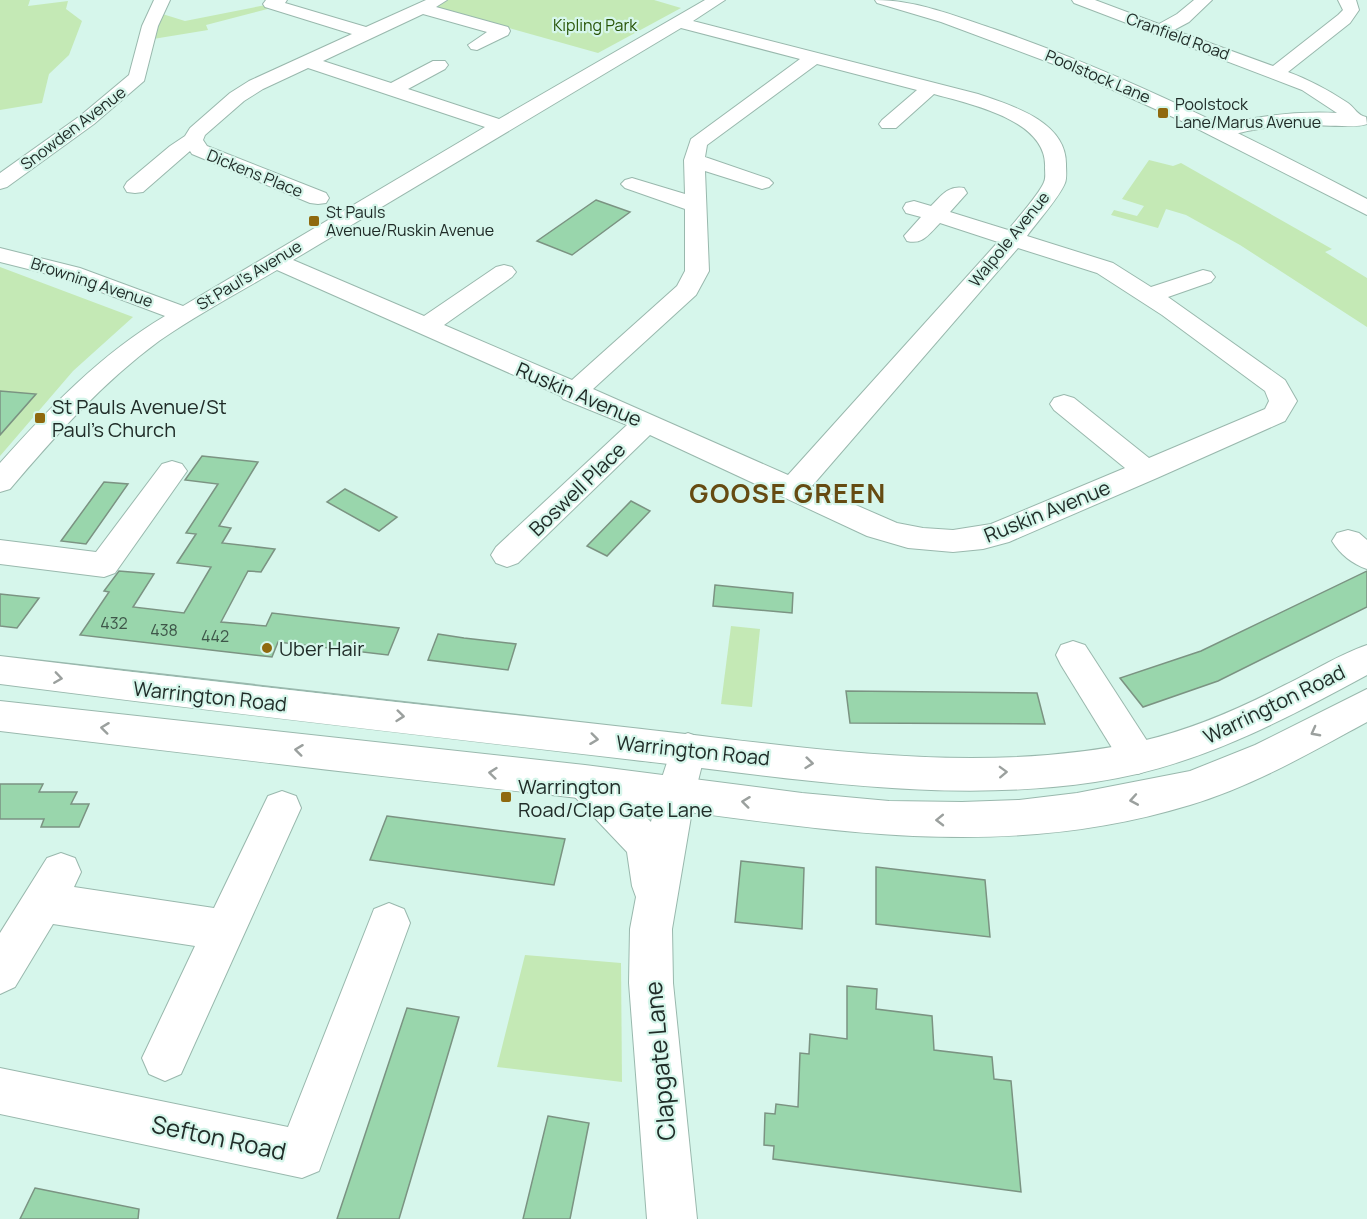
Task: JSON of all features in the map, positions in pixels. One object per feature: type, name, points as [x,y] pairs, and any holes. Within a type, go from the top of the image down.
[{"type":"main road","name":"Snowden Avenue","points":[[0,183],[87,120],[138,77],[150,26],[160,0]]},
{"type":"main road","points":[[279,0],[271,4],[367,33]]},
{"type":"main road","name":"Dickens Place","points":[[318,198],[199,150],[193,140],[200,127],[237,97],[306,61],[439,0]]},
{"type":"main road","name":"St Paul's Avenue","points":[[0,482],[56,417],[94,379],[133,348],[183,314],[717,0]]},
{"type":"main road","name":"Poolstock Lane","points":[[883,0],[972,26],[1023,44],[1111,81],[1219,132],[1367,208]]},
{"type":"main road","name":"Cranfield Road","points":[[1080,0],[1309,86],[1360,121]]},
{"type":"main road","points":[[1161,30],[1183,18],[1204,0]]},
{"type":"main road","points":[[421,8],[502,31],[477,45]]},
{"type":"main road","points":[[1276,73],[1302,54],[1355,8]]},
{"type":"main road","name":"Walpole Avenue","points":[[677,22],[971,98],[1008,111],[1034,126],[1051,142],[1056,160],[1055,182],[1013,238],[792,489]]},
{"type":"main road","points":[[573,393],[687,290],[697,271],[694,160],[698,143],[813,58]]},
{"type":"main road","points":[[306,61],[501,126]]},
{"type":"main road","points":[[392,90],[439,65]]},
{"type":"main road","points":[[889,124],[930,88]]},
{"type":"main road","points":[[1219,132],[1237,127],[1309,118],[1360,121]]},
{"type":"main road","points":[[135,187],[177,150],[193,140]]},
{"type":"main road","points":[[694,160],[762,183]]},
{"type":"main road","points":[[632,184],[696,205]]},
{"type":"main road","points":[[915,236],[925,211],[956,193]]},
{"type":"main road","name":"Ruskin Avenue","points":[[274,260],[892,533],[930,541],[959,542],[998,534],[1275,415],[1283,401],[1276,386],[1150,296],[1098,265],[925,211]]},
{"type":"main road","name":"Browning Avenue","points":[[0,255],[72,273],[183,314]]},
{"type":"main road","points":[[425,327],[504,272]]},
{"type":"main road","points":[[1150,296],[1203,277]]},
{"type":"main road","points":[[1064,404],[1147,471]]},
{"type":"main road","name":"Boswell Place","points":[[507,555],[646,423]]},
{"type":"main road","points":[[0,552],[104,564],[172,471]]},
{"type":"main road","points":[[1073,655],[1138,758]]},
{"type":"main road","name":"Warrington Road","points":[[0,670],[262,703],[881,771],[978,773],[1070,769],[1138,758],[1188,745],[1240,724],[1367,659]]},
{"type":"main road","name":"Warrington Road","points":[[0,716],[875,817],[933,820],[996,819],[1166,794],[1226,775],[1279,751],[1367,704]]},
{"type":"main road","name":"Clapgate Lane","points":[[672,1219],[651,983],[651,929],[654,902],[676,793],[688,749]]},
{"type":"main road","name":"Clapgate Lane","points":[[586,783],[634,830],[646,846],[654,902]]},
{"type":"main road","points":[[165,1058],[282,808]]},
{"type":"main road","points":[[0,972],[51,887],[224,930]]},
{"type":"main road","name":"Sefton Road","points":[[0,1091],[302,1154],[389,923]]},
{"type":"green space","points":[[0,0],[30,0],[28,6],[68,1],[66,9],[82,21],[69,55],[49,74],[42,103],[0,110]]},
{"type":"green space","name":"Kipling Park","points":[[448,0],[654,0],[681,8],[598,53],[434,7]]},
{"type":"green space","points":[[271,4],[279,6],[206,25],[208,30],[147,40],[156,12],[185,21]]},
{"type":"green space","points":[[1149,160],[1173,166],[1181,163],[1332,249],[1325,252],[1367,278],[1367,327],[1240,245],[1186,215],[1166,209],[1158,228],[1111,215],[1114,210],[1137,216],[1144,206],[1122,199]]},
{"type":"green space","points":[[0,267],[133,317],[73,371],[0,456]]},
{"type":"green space","points":[[731,626],[760,629],[752,707],[721,704]]},
{"type":"green space","points":[[525,955],[621,963],[622,1082],[497,1067]]},
{"type":"building","points":[[596,200],[630,212],[572,255],[537,241]]},
{"type":"building","points":[[0,391],[36,394],[0,435]]},
{"type":"building","points":[[202,456],[258,462],[219,526],[231,528],[222,543],[275,549],[261,572],[248,571],[221,622],[266,626],[272,613],[399,628],[388,655],[278,642],[272,657],[80,635],[109,592],[104,591],[119,571],[154,574],[133,607],[184,613],[211,567],[177,563],[196,534],[186,533],[218,484],[185,480]]},
{"type":"building","points":[[104,482],[128,484],[86,544],[61,541]]},
{"type":"building","points":[[345,489],[397,517],[379,531],[327,502]]},
{"type":"building","points":[[631,501],[650,511],[607,556],[587,546]]},
{"type":"building","points":[[1367,571],[1367,607],[1218,681],[1143,707],[1120,678],[1201,651]]},
{"type":"building","points":[[715,585],[793,593],[792,613],[713,606]]},
{"type":"building","points":[[0,594],[39,598],[17,628],[0,626]]},
{"type":"building","points":[[438,634],[516,644],[508,670],[428,660]]},
{"type":"building","points":[[846,691],[1037,693],[1045,724],[850,723]]},
{"type":"building","points":[[0,784],[43,784],[39,792],[77,792],[71,804],[89,804],[79,827],[41,827],[44,819],[0,819]]},
{"type":"building","points":[[387,816],[565,839],[554,885],[370,860]]},
{"type":"building","points":[[741,861],[804,868],[802,929],[735,922]]},
{"type":"building","points":[[876,867],[985,880],[990,937],[876,924]]},
{"type":"building","points":[[847,986],[877,989],[876,1009],[932,1016],[934,1050],[992,1057],[994,1079],[1011,1081],[1021,1192],[773,1159],[774,1146],[764,1145],[765,1113],[775,1114],[776,1104],[798,1107],[800,1053],[809,1054],[810,1034],[847,1039]]},
{"type":"building","points":[[407,1008],[459,1017],[399,1219],[337,1219]]},
{"type":"building","points":[[548,1116],[589,1123],[570,1219],[523,1219]]},
{"type":"building","points":[[35,1188],[139,1209],[138,1219],[20,1219]]},
{"type":"place","name":"Poolstock Lane/Marus Avenue","points":[[1163,113]]},
{"type":"place","name":"St Pauls Avenue/Ruskin Avenue","points":[[314,221]]},
{"type":"place","name":"St Pauls Avenue/St Paul's Church","points":[[40,418]]},
{"type":"place","name":"Uber Hair","points":[[267,648]]},
{"type":"place","name":"Warrington Road/Clap Gate Lane","points":[[506,797]]},
{"type":"district","name":"GOOSE GREEN","points":[[788,493]]}]
